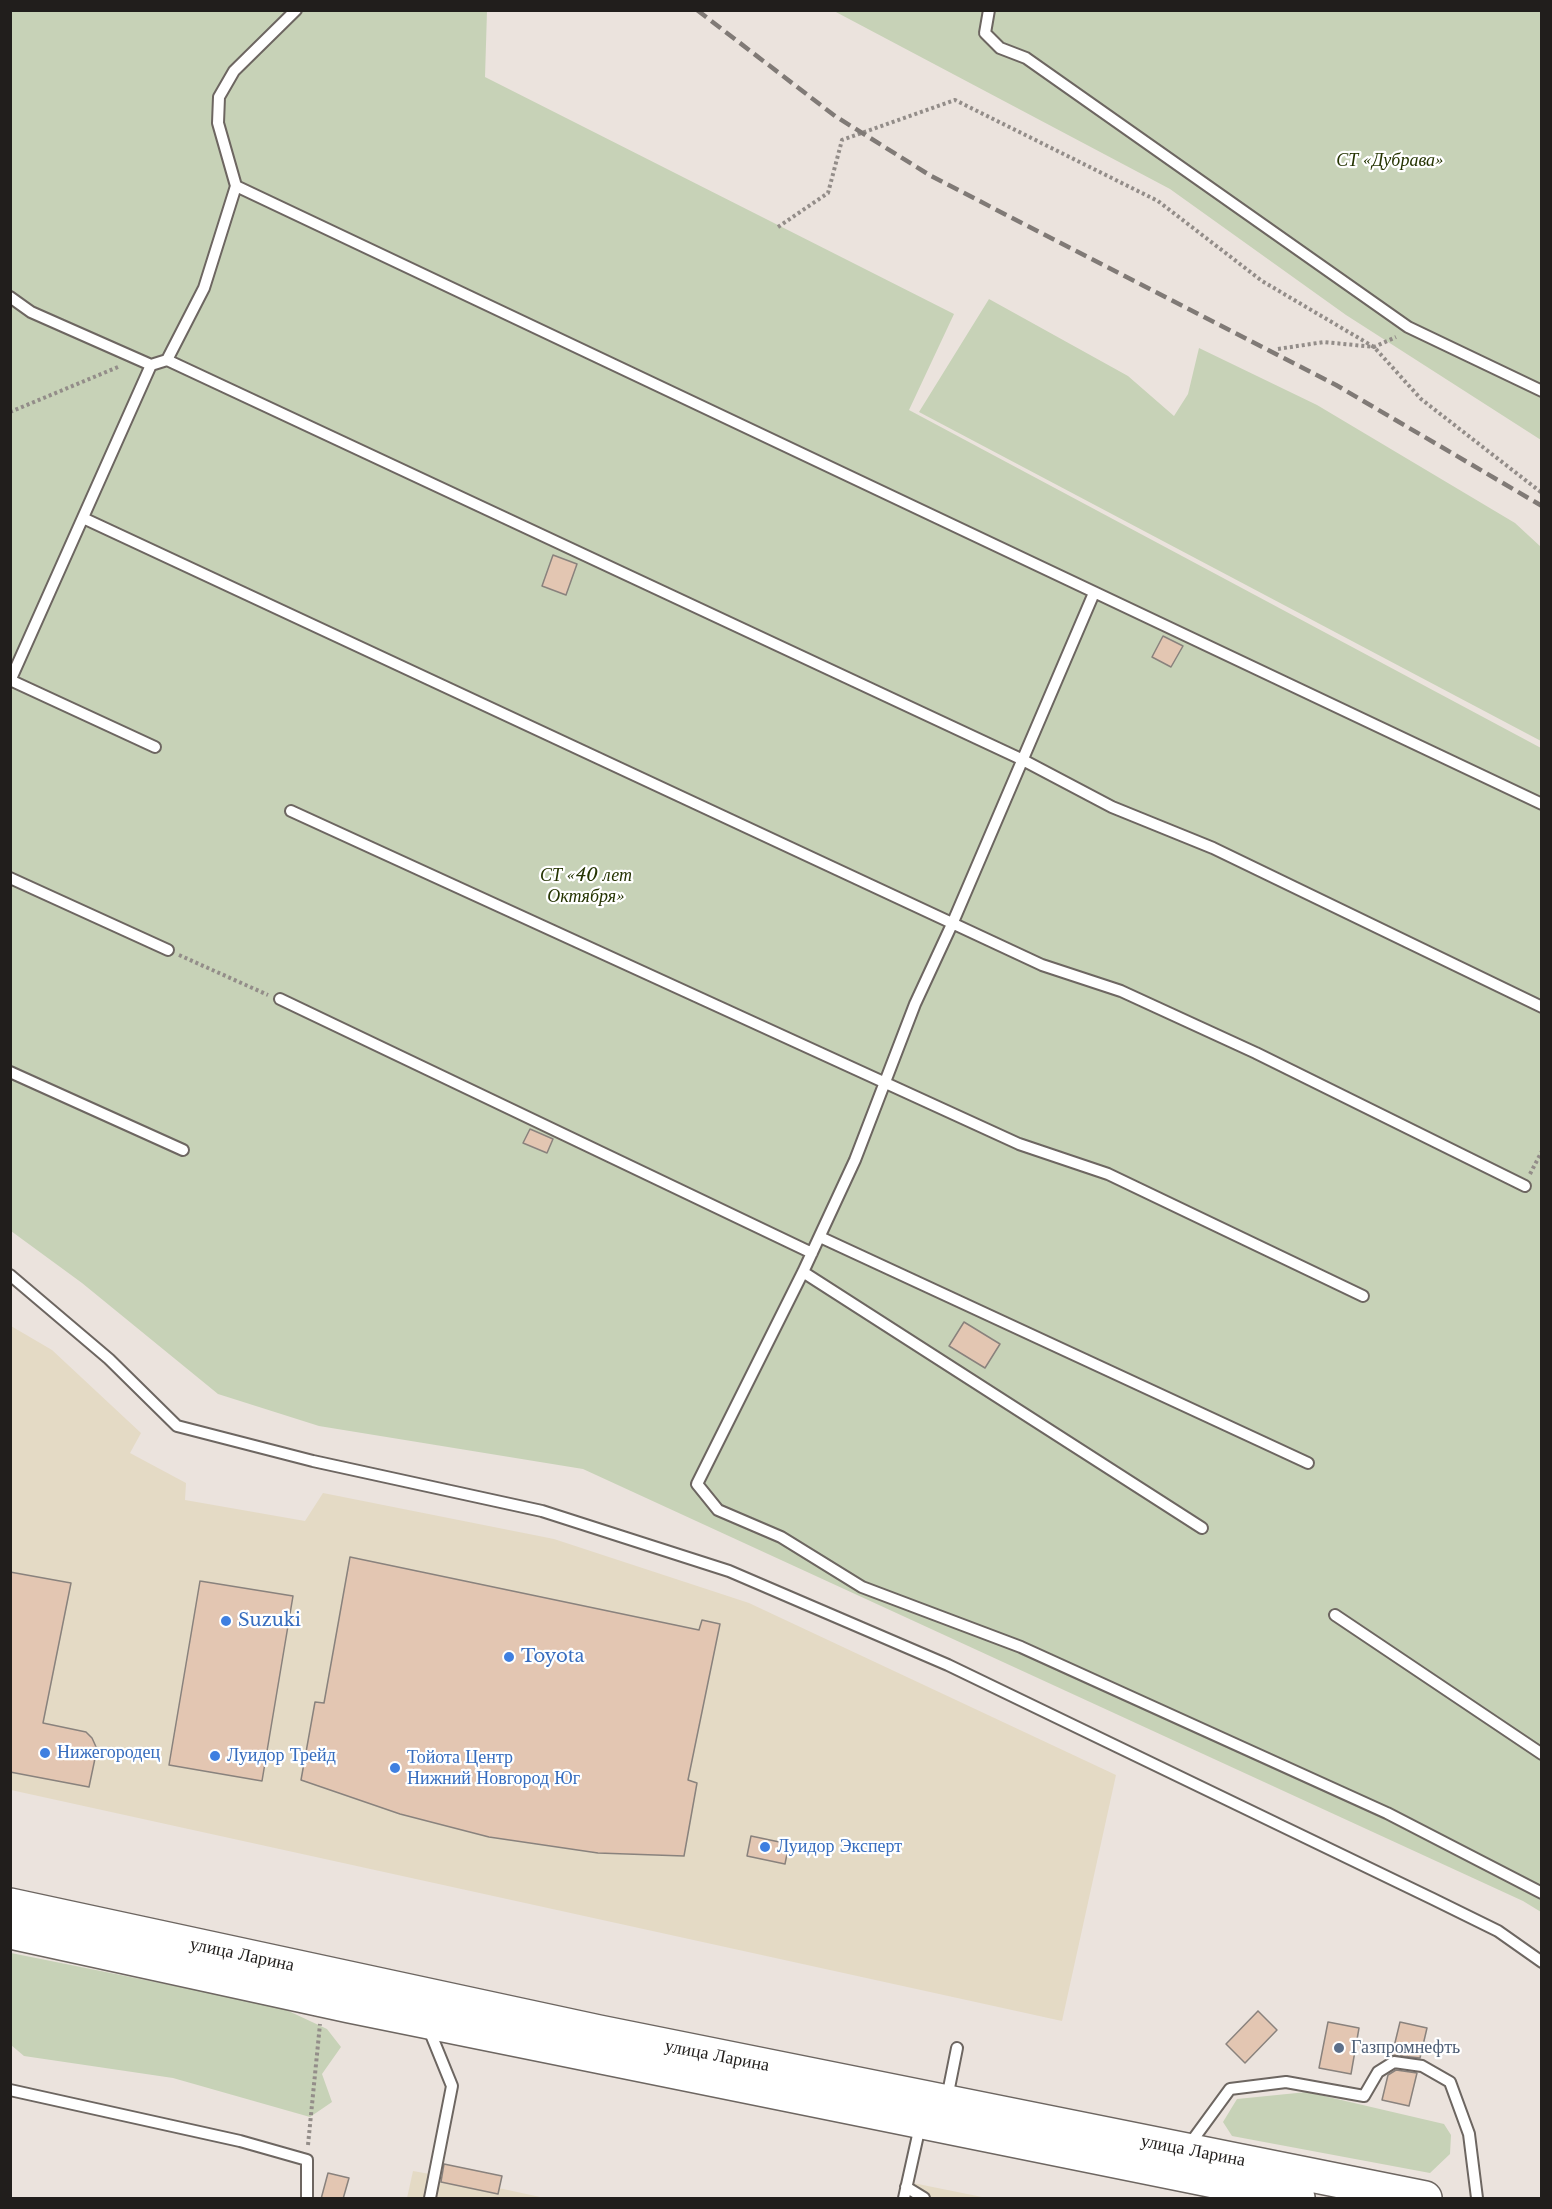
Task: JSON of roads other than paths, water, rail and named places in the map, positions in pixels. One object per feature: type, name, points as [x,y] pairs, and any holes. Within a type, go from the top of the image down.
[{"type":"main road","name":"улица Ларина","points":[[10,1905],[599,2032],[1425,2199]]},
{"type":"main road","name":"улица Ларина","points":[[10,1932],[324,2000],[1298,2199]]},
{"type":"lane","points":[[167,360],[204,288],[236,186],[218,123],[219,97],[234,71],[296,10]]},
{"type":"lane","points":[[989,10],[985,33],[1000,48],[1026,58],[1408,327],[1542,391]]},
{"type":"lane","points":[[236,186],[1542,804]]},
{"type":"lane","points":[[10,297],[32,312],[151,365],[167,360],[1021,759],[1112,807],[1213,848],[1542,1007]]},
{"type":"lane","points":[[151,365],[11,680],[155,747]]},
{"type":"lane","points":[[83,518],[1042,965],[1120,991],[1225,1039],[1525,1186]]},
{"type":"lane","points":[[1094,593],[953,922],[915,1004],[855,1160],[803,1272],[697,1484],[718,1510],[781,1537],[862,1587],[1032,1652],[1388,1813],[1542,1893]]},
{"type":"lane","points":[[291,811],[1019,1144],[1108,1174],[1363,1296]]},
{"type":"lane","points":[[10,878],[168,950]]},
{"type":"lane","points":[[280,999],[812,1253]]},
{"type":"lane","points":[[10,1072],[183,1150]]},
{"type":"lane","points":[[820,1237],[1308,1463]]},
{"type":"lane","points":[[803,1272],[1202,1528]]},
{"type":"lane","points":[[10,1275],[109,1359],[177,1426],[313,1461],[542,1511],[729,1571],[948,1665],[1498,1931],[1542,1962]]},
{"type":"lane","points":[[1335,1615],[1542,1754]]},
{"type":"lane","points":[[426,2021],[452,2086],[430,2199]]},
{"type":"lane","points":[[946,2102],[957,2048]]},
{"type":"lane","points":[[1186,2150],[1230,2089],[1286,2082],[1364,2096],[1378,2072],[1394,2062],[1422,2066],[1450,2082],[1469,2134],[1477,2199]]},
{"type":"lane","points":[[10,2090],[240,2141],[307,2160],[307,2199]]},
{"type":"lane","points":[[921,2122],[905,2193],[924,2199]]},
{"type":"railway","points":[[697,10],[835,116],[931,176],[1336,385],[1542,506]]},
{"type":"place","name":"Suzuki","points":[[226,1621]]},
{"type":"place","name":"Toyota","points":[[509,1657]]},
{"type":"place","name":"Нижегородец","points":[[45,1753]]},
{"type":"place","name":"Луидор Трейд","points":[[215,1756]]},
{"type":"place","name":"Тойота Центр Нижний Новгород Юг","points":[[395,1768]]},
{"type":"place","name":"Луидор Эксперт","points":[[765,1847]]},
{"type":"place","name":"Газпромнефть","points":[[1339,2048]]},
{"type":"park label","name":"СТ «Дубрава»","points":[[1390,161]]},
{"type":"park label","name":"СТ «40 лет Октября»","points":[[586,886]]}]
